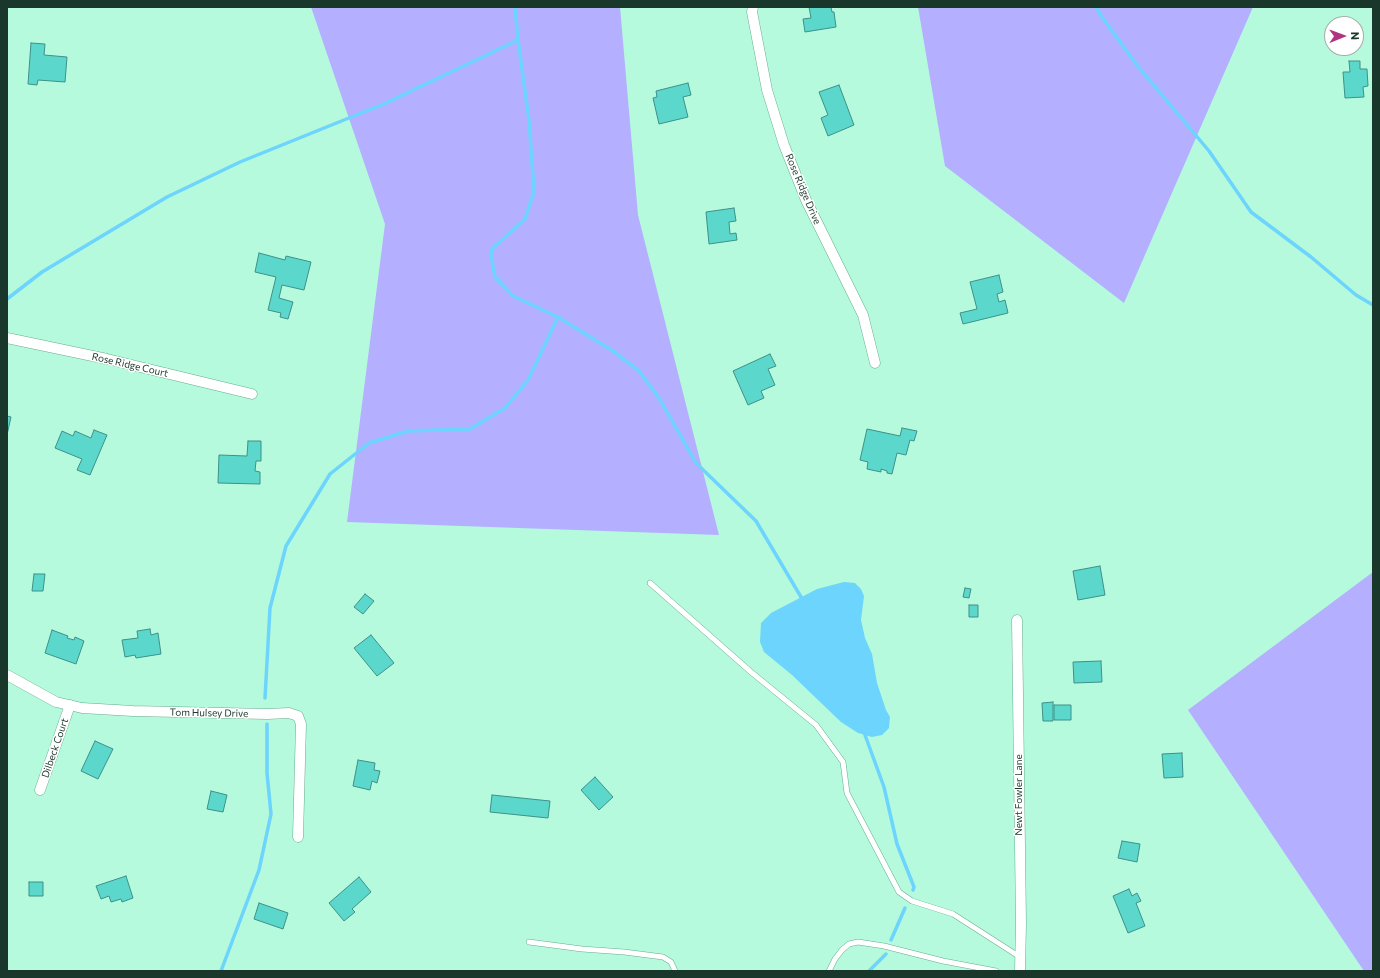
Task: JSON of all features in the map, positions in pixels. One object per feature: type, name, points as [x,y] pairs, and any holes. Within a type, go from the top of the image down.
[{"type":"street","name":"Rose Ridge Drive","points":[[753,7],[752,12],[767,90],[784,145],[806,200],[862,315],[875,363]]},
{"type":"street","name":"Rose Ridge Court","points":[[7,338],[107,359],[252,394]]},
{"type":"street","name":"Newt Fowler Lane","points":[[1017,620],[1020,971]]},
{"type":"street","name":"Tom Hulsey Drive","points":[[7,675],[56,702],[82,708],[133,711],[266,714],[290,713],[298,716],[301,724],[298,837]]},
{"type":"street","name":"Dilbeck Court","points":[[40,790],[70,705]]},
{"type":"lane","points":[[650,583],[751,672],[816,725],[843,762],[847,793],[899,892],[912,901],[953,914],[1020,957]]},
{"type":"lane","points":[[529,942],[582,950],[624,952],[664,957],[671,962],[675,971]]},
{"type":"lane","points":[[829,971],[835,959],[842,950],[849,944],[858,942],[884,946],[996,971]]},
{"type":"shaded area","points":[[311,7],[620,7],[638,215],[719,535],[347,522],[385,224]]},
{"type":"shaded area","points":[[918,7],[1253,7],[1124,303],[945,166]]},
{"type":"shaded area","points":[[1373,572],[1373,971],[1364,971],[1188,710]]},
{"type":"water","points":[[844,582],[855,583],[861,589],[864,596],[861,620],[865,638],[872,654],[877,683],[886,710],[890,717],[889,728],[882,735],[872,737],[858,733],[841,722],[792,675],[764,652],[760,642],[761,623],[771,613],[817,589]]},
{"type":"building","points":[[809,7],[831,7],[832,12],[834,12],[836,27],[805,32],[803,19],[811,18]]},
{"type":"building","points":[[31,43],[45,44],[44,55],[67,57],[65,82],[38,80],[37,85],[28,84]]},
{"type":"building","points":[[1349,61],[1360,61],[1360,69],[1367,69],[1368,86],[1363,87],[1364,97],[1345,98],[1343,72],[1350,72]]},
{"type":"building","points":[[688,83],[691,95],[683,97],[688,117],[659,124],[653,98],[657,97],[656,91]]},
{"type":"building","points":[[839,85],[854,125],[828,136],[821,118],[828,115],[819,92]]},
{"type":"building","points":[[734,208],[736,221],[729,222],[730,234],[736,233],[737,240],[709,244],[706,212]]},
{"type":"building","points":[[259,253],[285,260],[286,256],[311,262],[304,290],[282,285],[279,298],[293,302],[288,319],[280,317],[281,313],[268,310],[276,277],[255,272]]},
{"type":"building","points":[[999,275],[1003,292],[997,294],[999,302],[1005,300],[1008,313],[963,324],[960,313],[977,309],[970,282]]},
{"type":"building","points":[[770,354],[776,366],[768,369],[775,385],[761,391],[764,398],[748,405],[733,371]]},
{"type":"building","points":[[7,416],[11,417],[7,435]]},
{"type":"building","points":[[902,428],[917,431],[914,441],[910,440],[906,455],[897,453],[892,474],[881,469],[881,472],[867,469],[868,462],[860,460],[867,429],[900,436]]},
{"type":"building","points":[[94,430],[107,435],[90,475],[77,470],[82,459],[55,448],[62,431],[73,436],[75,431],[91,438]]},
{"type":"building","points":[[248,441],[261,441],[261,461],[256,461],[255,471],[260,472],[260,484],[218,483],[219,455],[247,456]]},
{"type":"building","points":[[1100,566],[1105,595],[1078,600],[1073,571]]},
{"type":"building","points":[[34,574],[45,574],[43,591],[32,591]]},
{"type":"building","points":[[965,588],[971,589],[969,598],[963,597]]},
{"type":"building","points":[[365,594],[374,601],[363,614],[354,607]]},
{"type":"building","points":[[969,605],[978,605],[978,617],[969,617]]},
{"type":"building","points":[[150,629],[151,635],[158,633],[161,654],[136,658],[135,655],[125,657],[122,640],[138,638],[137,631]]},
{"type":"building","points":[[52,630],[68,636],[67,638],[74,640],[75,637],[84,641],[76,664],[45,653]]},
{"type":"building","points":[[371,635],[394,663],[377,676],[354,648]]},
{"type":"building","points":[[1101,661],[1102,682],[1074,683],[1073,662]]},
{"type":"building","points":[[1053,702],[1053,721],[1043,721],[1042,703]]},
{"type":"building","points":[[1054,705],[1071,705],[1071,720],[1054,720]]},
{"type":"building","points":[[95,741],[113,749],[98,779],[81,771]]},
{"type":"building","points":[[1182,753],[1183,777],[1164,778],[1162,754]]},
{"type":"building","points":[[358,760],[375,763],[374,770],[380,771],[377,783],[372,781],[370,790],[353,786]]},
{"type":"building","points":[[595,777],[613,797],[599,810],[581,790]]},
{"type":"building","points":[[211,791],[227,795],[223,812],[207,809]]},
{"type":"building","points":[[492,795],[550,801],[548,818],[490,812]]},
{"type":"building","points":[[1122,841],[1140,844],[1137,862],[1118,858]]},
{"type":"building","points":[[126,876],[133,898],[122,902],[121,899],[111,902],[109,896],[101,899],[96,886]]},
{"type":"building","points":[[359,877],[371,892],[352,909],[355,912],[344,921],[329,903]]},
{"type":"building","points":[[29,882],[43,882],[43,896],[29,896]]},
{"type":"building","points":[[1129,889],[1132,896],[1137,893],[1141,901],[1136,903],[1145,926],[1128,933],[1113,896]]},
{"type":"building","points":[[259,903],[288,913],[283,929],[254,919]]},
{"type":"waterway","points":[[515,7],[529,120],[534,191],[525,219],[492,249],[491,255],[495,277],[513,296],[558,317],[613,351],[639,371],[659,398],[696,463],[756,521],[801,597]]},
{"type":"waterway","points":[[1096,7],[1136,64],[1209,151],[1251,212],[1311,257],[1356,295],[1373,305]]},
{"type":"waterway","points":[[7,299],[42,272],[167,197],[240,162],[386,103],[518,40]]},
{"type":"waterway","points":[[265,698],[270,608],[286,546],[330,474],[369,443],[408,431],[470,429],[505,408],[528,380],[558,317]]},
{"type":"waterway","points":[[221,971],[259,870],[271,814],[267,773],[267,724]]},
{"type":"waterway","points":[[865,735],[884,787],[897,844],[914,887],[913,890]]},
{"type":"waterway","points":[[891,940],[905,908]]},
{"type":"waterway","points":[[869,971],[886,954]]}]
